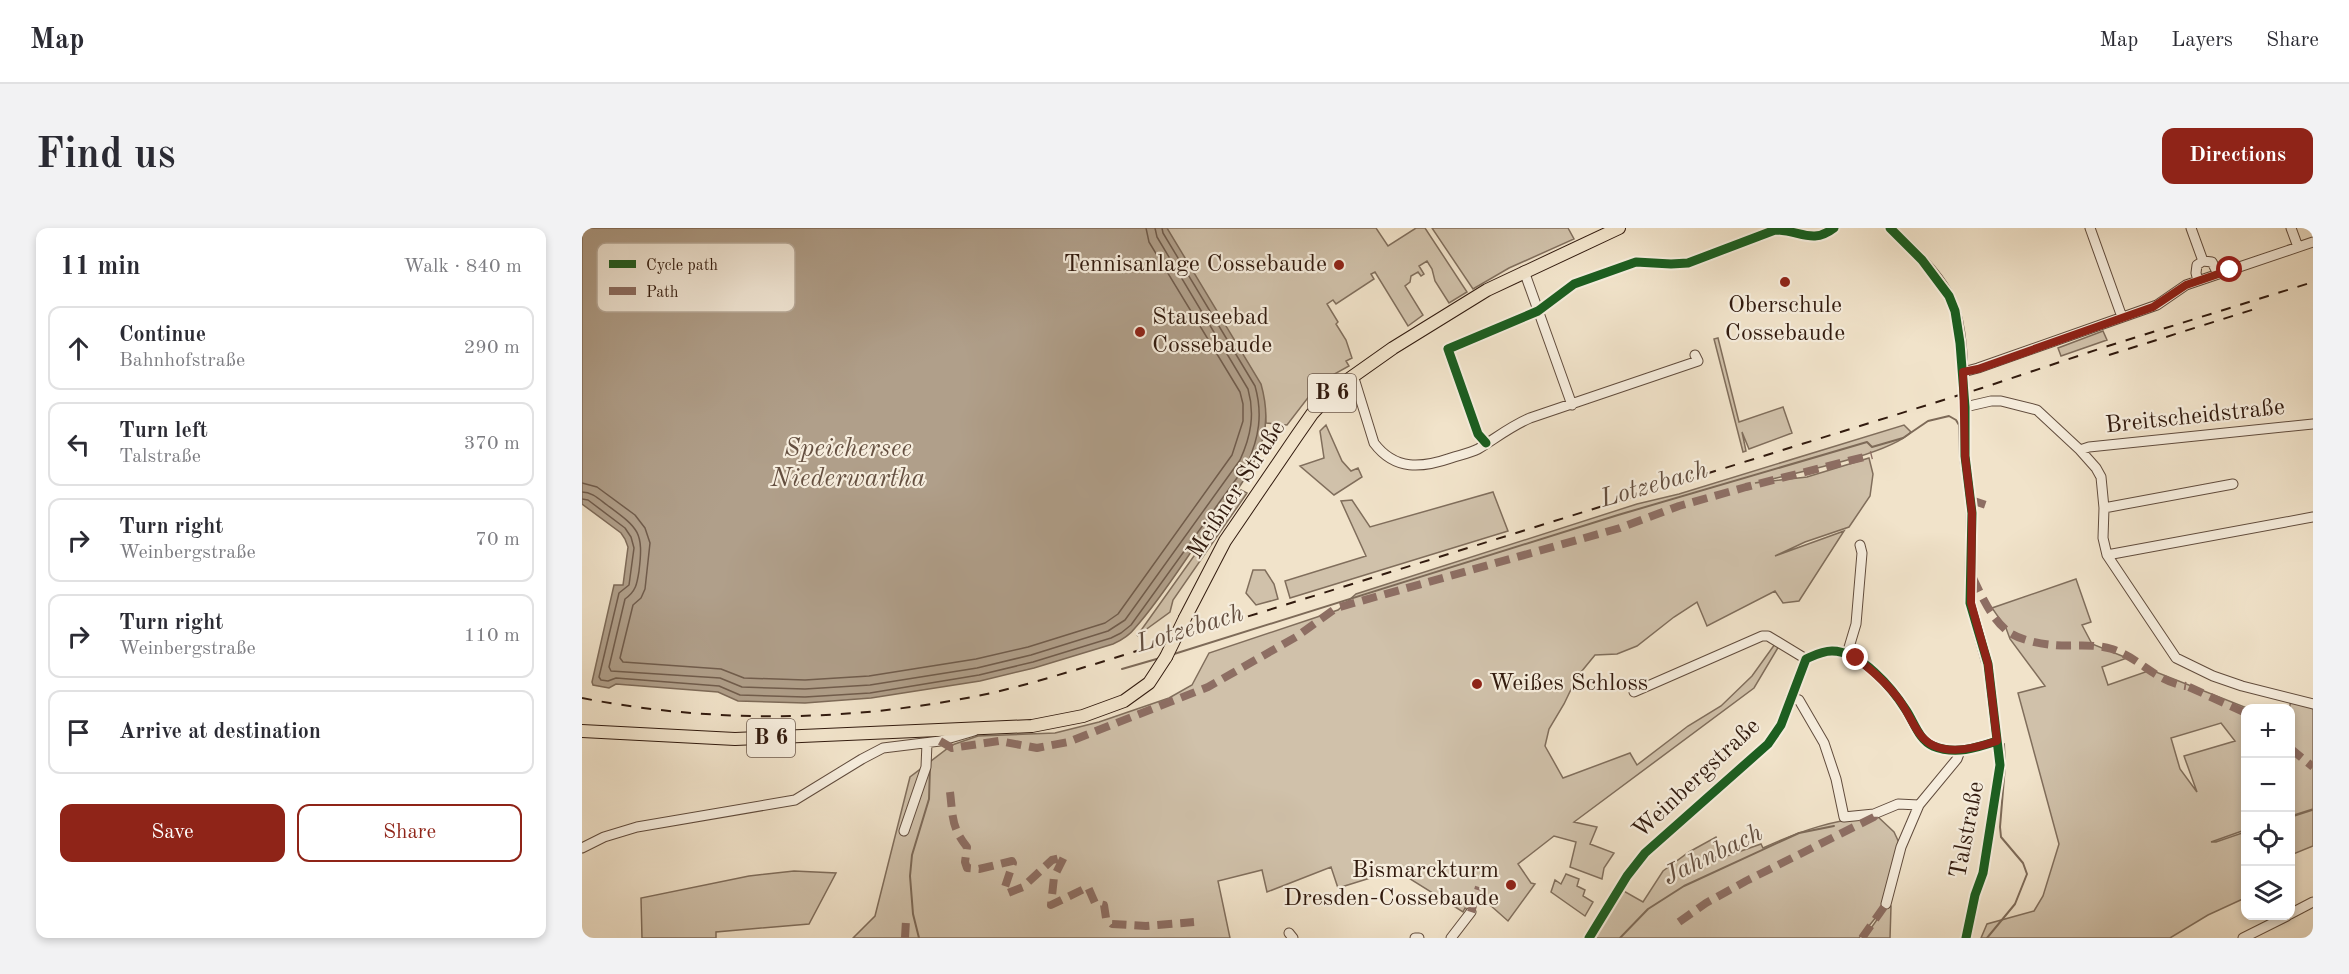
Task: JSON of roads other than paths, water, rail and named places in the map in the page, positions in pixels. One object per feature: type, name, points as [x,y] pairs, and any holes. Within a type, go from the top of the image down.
[{"type":"main road","name":"Meißner Straße","points":[[975,729],[1057,723],[1118,704],[1132,697],[1149,683],[1166,657],[1225,541],[1296,437],[1323,402],[1353,375],[1466,302],[1524,271],[1619,228]]},
{"type":"main road","name":"B 6","points":[[583,731],[735,739],[975,729]]},
{"type":"street","points":[[1486,443],[1478,434],[1448,349],[1538,310],[1574,284],[1636,262],[1688,263],[1776,230],[1788,230],[1814,238],[1824,236],[1834,228]]},
{"type":"street","name":"Talstraße","points":[[1890,228],[1922,260],[1949,296],[1956,321],[1963,372],[1965,456],[1972,513],[1971,603],[1988,664],[1999,778],[1983,873],[1975,895],[1966,938]]},
{"type":"street","points":[[2090,228],[2122,317]]},
{"type":"street","points":[[2191,228],[2203,261]]},
{"type":"street","points":[[2291,228],[2298,247]]},
{"type":"street","points":[[1963,372],[1978,369],[2157,305],[2178,290],[2198,281],[2313,242]]},
{"type":"street","points":[[2198,281],[2197,265],[2203,261],[2212,262],[2218,274]]},
{"type":"street","points":[[1524,271],[1572,405]]},
{"type":"street","points":[[1353,375],[1374,443],[1379,450],[1394,460],[1410,466],[1428,466],[1475,450],[1510,426],[1698,361],[1695,355]]},
{"type":"street","points":[[1965,405],[1991,401],[2037,410],[2096,468],[2101,477],[2104,508],[2103,538],[2107,555],[2176,658],[2210,675],[2233,683],[2313,704]]},
{"type":"street","name":"Breitscheidstraße","points":[[2080,450],[2089,447],[2313,424]]},
{"type":"street","points":[[2104,508],[2233,484]]},
{"type":"street","points":[[2107,555],[2313,517]]},
{"type":"street","points":[[1847,654],[1856,624],[1862,553],[1860,545]]},
{"type":"street","points":[[1634,692],[1762,636],[1768,636],[1806,659],[1824,652],[1834,651],[1847,654],[1868,668],[1890,688],[1925,740],[1937,748],[1970,750],[1997,741]]},
{"type":"street","name":"Weinbergstraße","points":[[1589,938],[1635,864],[1726,779],[1762,750],[1781,725],[1806,659]]},
{"type":"street","points":[[1791,697],[1799,700],[1824,743],[1836,779],[1844,817],[1874,814],[1898,804],[1920,805]]},
{"type":"street","points":[[582,848],[604,837],[637,827],[795,800],[884,748],[927,743],[972,733],[975,729]]},
{"type":"street","points":[[904,831],[926,766],[927,743]]},
{"type":"street","points":[[1886,904],[1901,847],[1920,805],[1957,759],[1960,750]]},
{"type":"street","points":[[2295,912],[2313,902]]},
{"type":"street","points":[[1451,938],[1471,912]]},
{"type":"street","points":[[2243,938],[2279,920]]},
{"type":"water","name":"Speichersee Niederwartha","points":[[582,228],[1167,228],[1261,384],[1266,411],[1263,438],[1245,478],[1161,596],[1144,618],[1122,639],[1113,644],[1034,668],[980,681],[871,698],[805,703],[738,701],[718,692],[616,684],[609,688],[593,685],[614,585],[623,585],[628,547],[621,533],[582,504]]},
{"type":"waterway","name":"Lotzebach","points":[[1174,654],[1618,515],[1867,442],[1872,447],[1903,438],[1928,421],[1949,416],[1959,425],[1960,458],[1967,506],[1965,602],[1982,663]]},
{"type":"waterway","name":"Lotzebach","points":[[1122,669],[1160,658]]},
{"type":"waterway","name":"Lotzebach","points":[[1987,938],[2015,904],[2027,874],[2023,863],[2001,837],[2004,744]]},
{"type":"waterway","points":[[919,938],[913,914],[910,876],[912,855],[929,799],[930,767]]},
{"type":"waterway","name":"Jahnbach","points":[[1620,938],[1648,909],[1684,886],[1799,833],[1834,826]]},
{"type":"railway","points":[[582,698],[679,712],[777,716],[875,711],[924,705],[1003,690],[1095,664],[1982,388],[2313,282]]},
{"type":"railway","points":[[2109,355],[2261,307]]},
{"type":"place","name":"Tennisanlage Cossebaude","points":[[1339,265]]},
{"type":"place","name":"Oberschule Cossebaude","points":[[1785,282]]},
{"type":"place","name":"Stauseebad Cossebaude","points":[[1140,332]]},
{"type":"place","name":"Weißes Schloss","points":[[1477,684]]},
{"type":"place","name":"Bismarckturm Dresden-Cossebaude","points":[[1511,885]]}]
